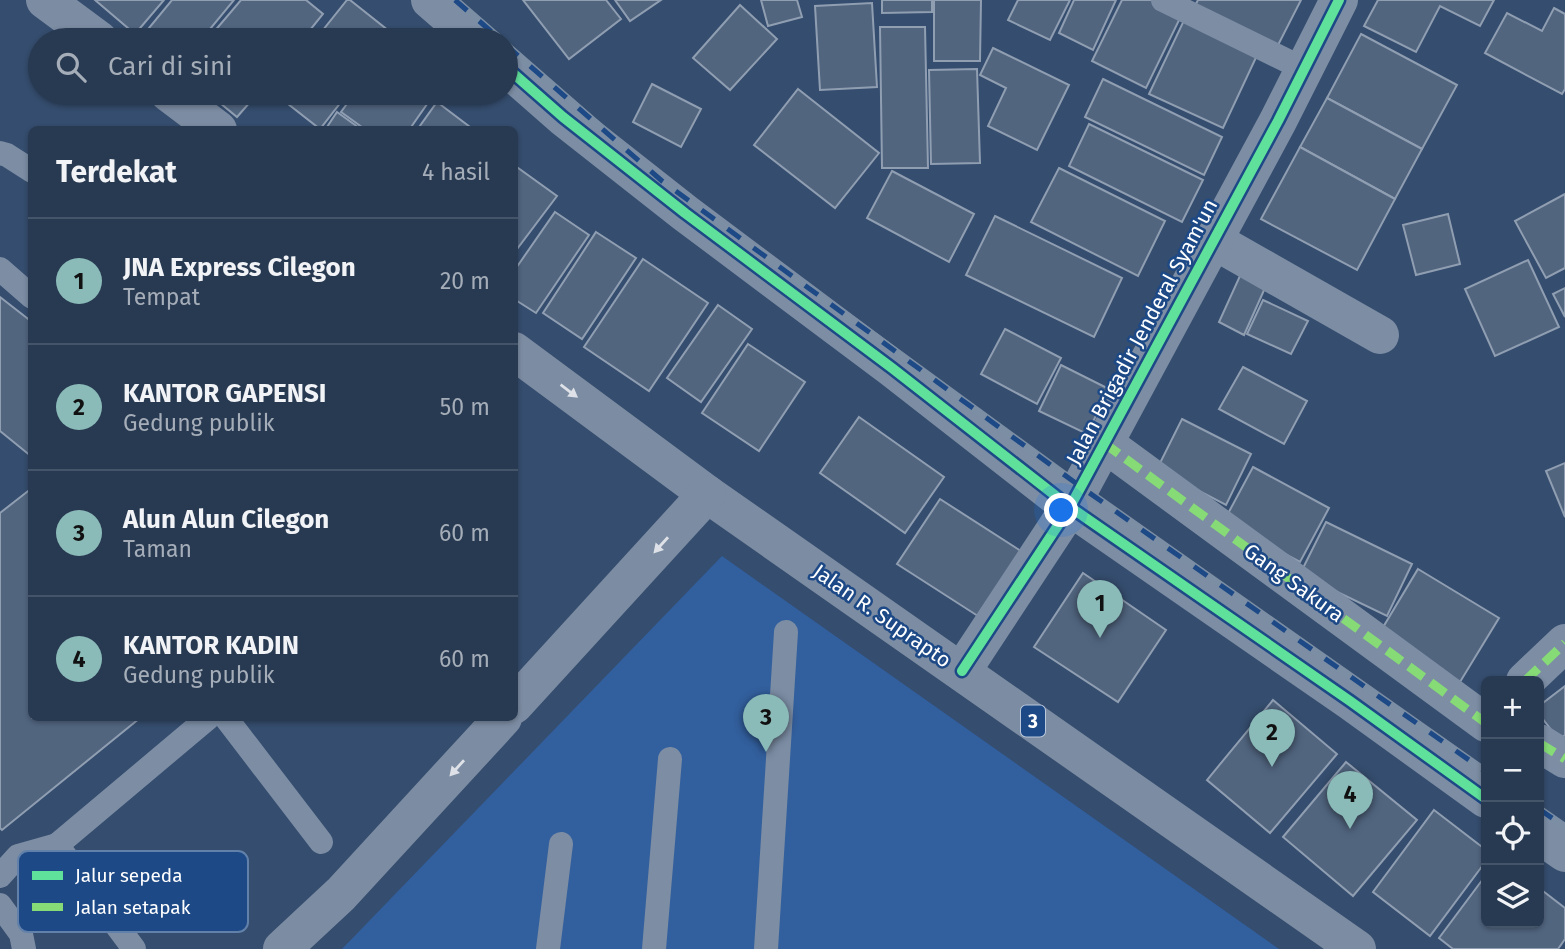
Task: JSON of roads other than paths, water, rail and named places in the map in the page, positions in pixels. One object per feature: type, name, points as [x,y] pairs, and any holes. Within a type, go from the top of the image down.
[{"type":"highway","points":[[45,0],[83,28]]},
{"type":"highway","points":[[185,105],[213,126]]},
{"type":"highway","name":"Jalan R. Suprapto","points":[[518,354],[707,494],[1357,949]]},
{"type":"highway","points":[[518,701],[707,494]]},
{"type":"highway","points":[[282,949],[341,894],[500,721]]},
{"type":"street","points":[[430,0],[462,28]]},
{"type":"street","name":"Jalan Brigadir Jenderal Syam'un","points":[[962,671],[1070,507],[1339,0]]},
{"type":"street","points":[[518,78],[563,117],[685,213],[892,368],[1070,507],[1481,795]]},
{"type":"street","points":[[1213,240],[1380,335]]},
{"type":"street","name":"Gang Sakura","points":[[1104,443],[1481,718]]},
{"type":"street","points":[[1530,676],[1565,643]]},
{"type":"street","points":[[1544,746],[1565,759]]},
{"type":"street","points":[[1544,838],[1565,853]]},
{"type":"lane","points":[[1163,0],[1304,69]]},
{"type":"lane","points":[[0,153],[28,169]]},
{"type":"lane","points":[[0,269],[28,294]]},
{"type":"lane","points":[[766,949],[786,632]]},
{"type":"lane","points":[[36,851],[57,845],[204,721]]},
{"type":"lane","points":[[228,721],[321,842]]},
{"type":"lane","points":[[654,949],[670,759]]},
{"type":"lane","points":[[548,949],[561,844]]},
{"type":"lane","points":[[57,845],[61,851]]},
{"type":"lane","points":[[0,876],[18,856]]},
{"type":"lane","points":[[0,905],[18,930]]},
{"type":"lane","points":[[20,932],[24,949]]},
{"type":"lane","points":[[121,932],[134,949]]},
{"type":"railway","points":[[455,0],[487,28]]},
{"type":"railway","points":[[518,55],[662,181],[1081,487],[1481,768]]},
{"type":"railway","points":[[1544,812],[1565,827]]},
{"type":"place","name":"JNA Express Cilegon","points":[[1100,638]]},
{"type":"place","name":"Alun Alun Cilegon","points":[[766,752]]},
{"type":"place","name":"KANTOR GAPENSI","points":[[1272,767]]},
{"type":"place","name":"KANTOR KADIN","points":[[1350,829]]}]
